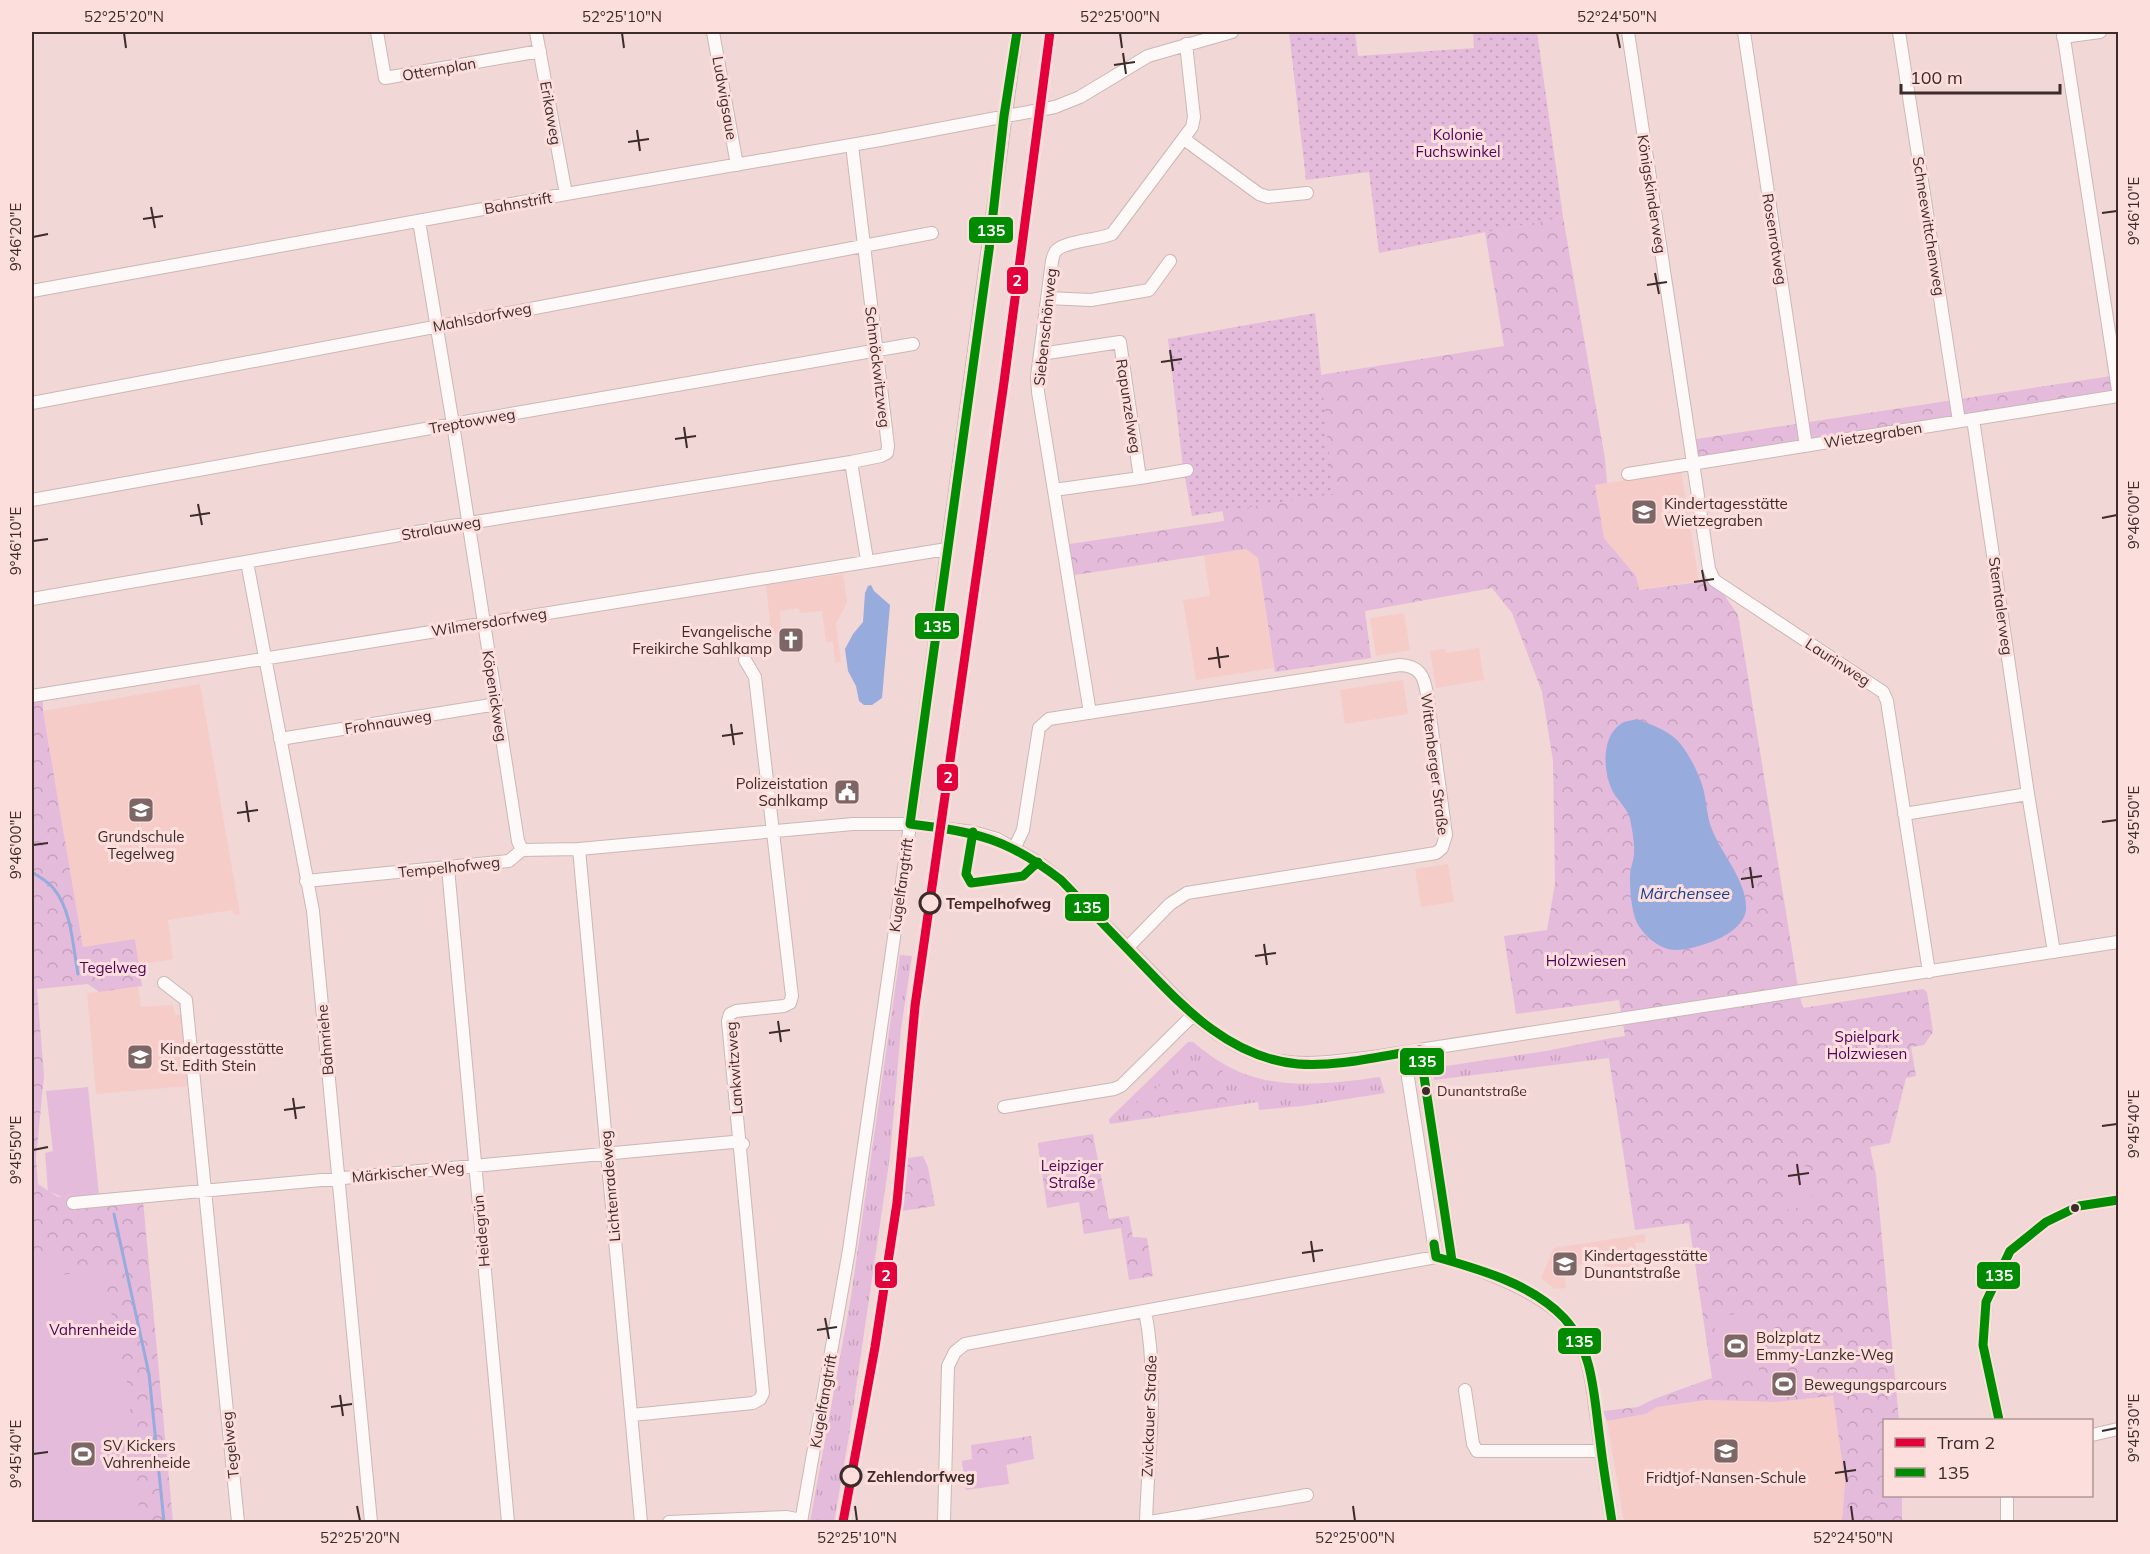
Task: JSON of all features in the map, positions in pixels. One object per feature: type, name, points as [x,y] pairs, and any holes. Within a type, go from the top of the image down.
[{"type":"street","name":"Otternplan","points":[[377,32],[385,78],[540,51]]},
{"type":"street","name":"Erikaweg","points":[[536,32],[566,194]]},
{"type":"street","name":"Ludwigsaue","points":[[713,32],[737,165]]},
{"type":"street","name":"Kugelfangtrift","points":[[801,1521],[849,1250],[910,824],[1017,32]]},
{"type":"street","name":"Bahnstrift","points":[[32,291],[566,194],[852,145],[1067,103],[1090,92],[1148,56],[1232,32]]},
{"type":"street","name":"Königskinderweg","points":[[1628,32],[1693,464]]},
{"type":"street","name":"Rosenrotweg","points":[[1744,32],[1806,446]]},
{"type":"street","name":"Schneewittchenweg","points":[[1899,32],[1959,421]]},
{"type":"street","points":[[2100,32],[2063,34],[2118,390]]},
{"type":"street","name":"Siebenschönweg","points":[[1090,712],[1038,392],[1037,377],[1047,298],[1054,252],[1062,246],[1112,234],[1192,127],[1194,117],[1186,44]]},
{"type":"street","points":[[1184,138],[1259,194],[1268,197],[1307,193]]},
{"type":"street","name":"Schmöckwitzweg","points":[[851,462],[882,456],[887,453],[888,446],[852,145]]},
{"type":"street","name":"Köpenickweg","points":[[419,221],[469,523],[518,842],[522,850]]},
{"type":"street","name":"Mahlsdorfweg","points":[[32,403],[932,232]]},
{"type":"street","points":[[1047,298],[1091,300],[1149,290],[1170,261]]},
{"type":"street","name":"Rapunzelweg","points":[[1041,354],[1119,342],[1140,478]]},
{"type":"street","name":"Treptowweg","points":[[32,500],[913,344]]},
{"type":"street","name":"Wietzegraben","points":[[1628,474],[2118,396]]},
{"type":"street","name":"Sterntalerweg","points":[[1973,419],[2028,794],[2054,952]]},
{"type":"street","points":[[851,462],[867,560]]},
{"type":"street","name":"Stralauweg","points":[[32,599],[469,523],[851,462]]},
{"type":"street","name":"Laurinweg","points":[[1693,464],[1709,569],[1714,580],[1883,692],[1887,700],[1929,972]]},
{"type":"street","points":[[1054,490],[1187,470]]},
{"type":"street","name":"Wilmersdorfweg","points":[[32,696],[867,560],[947,549]]},
{"type":"street","name":"Bahnriehe","points":[[247,562],[313,911],[371,1522]]},
{"type":"street","name":"Lankwitzweg","points":[[632,1415],[753,1403],[760,1399],[763,1393],[728,1021],[730,1014],[736,1011],[784,1006],[790,1003],[792,996],[755,677],[745,660]]},
{"type":"street","name":"Wittenberger Straße","points":[[1015,847],[1023,830],[1039,728],[1049,719],[1400,664],[1411,665],[1421,673],[1425,682],[1446,835],[1442,848],[1436,853],[1188,893],[1170,904],[1127,948]]},
{"type":"street","name":"Frohnauweg","points":[[280,739],[497,704]]},
{"type":"street","points":[[1904,814],[2028,794]]},
{"type":"street","name":"Tempelhofweg","points":[[306,881],[509,861],[522,850],[579,849],[854,824],[910,824]]},
{"type":"street","points":[[910,824],[973,832],[998,839],[1015,847],[1061,880],[1193,1015],[1230,1043],[1252,1054],[1278,1061],[1320,1064],[1420,1050],[2118,942]]},
{"type":"street","name":"Lichtenradeweg","points":[[579,849],[641,1522]]},
{"type":"street","name":"Heidegrün","points":[[448,868],[508,1522]]},
{"type":"street","name":"Tegelweg","points":[[164,983],[186,1000],[238,1522]]},
{"type":"street","points":[[1004,1107],[1121,1086],[1193,1015]]},
{"type":"street","points":[[1420,1050],[1452,1261]]},
{"type":"street","points":[[1404,1052],[1436,1257]]},
{"type":"street","name":"Märkischer Weg","points":[[73,1203],[733,1142],[741,1144]]},
{"type":"street","points":[[1999,1419],[1983,1345],[1986,1302],[2010,1251],[2046,1222],[2079,1206],[2118,1200]]},
{"type":"street","points":[[944,1522],[948,1366],[955,1352],[965,1344],[1436,1257],[1452,1261],[1531,1293],[1568,1322],[1589,1364],[1612,1522]]},
{"type":"street","name":"Zwickauer Straße","points":[[1145,1311],[1150,1338],[1151,1389],[1148,1522]]},
{"type":"street","points":[[1465,1390],[1473,1444],[1478,1451],[1601,1451]]},
{"type":"street","points":[[2093,1435],[2118,1429]]},
{"type":"street","points":[[1148,1522],[1307,1495]]},
{"type":"street","points":[[2007,1497],[2007,1522]]},
{"type":"street","points":[[669,1522],[786,1517],[801,1521]]},
{"type":"shaded area","name":"Kindertagesstätte Wietzegraben","points":[[1681,471],[1699,581],[1638,590],[1636,576],[1604,538],[1595,485]]},
{"type":"shaded area","points":[[1246,549],[1258,558],[1274,668],[1196,680],[1183,600],[1210,596],[1204,555]]},
{"type":"shaded area","points":[[843,574],[847,602],[836,624],[841,662],[835,663],[833,642],[826,642],[822,611],[800,613],[799,608],[780,611],[781,632],[770,634],[766,585]]},
{"type":"shaded area","points":[[1404,613],[1410,650],[1376,656],[1370,618]]},
{"type":"shaded area","points":[[1479,648],[1484,680],[1436,688],[1430,651],[1445,649],[1446,653]]},
{"type":"shaded area","points":[[1403,680],[1408,714],[1345,724],[1340,690]]},
{"type":"shaded area","name":"Grundschule Tegelweg","points":[[200,684],[240,914],[234,915],[232,910],[168,920],[173,959],[139,965],[135,939],[83,948],[43,711]]},
{"type":"shaded area","points":[[1448,864],[1454,902],[1421,907],[1415,869]]},
{"type":"shaded area","name":"Kindertagesstätte St. Edith Stein","points":[[138,987],[141,1007],[173,1005],[175,1015],[183,1015],[189,1086],[96,1094],[87,993]]},
{"type":"shaded area","name":"Kindertagesstätte Dunantstraße","points":[[1645,1234],[1646,1242],[1635,1243],[1640,1276],[1607,1281],[1604,1261],[1563,1267],[1566,1288],[1555,1289],[1541,1278],[1554,1248]]},
{"type":"shaded area","name":"Fridtjof-Nansen-Schule","points":[[1834,1396],[1845,1482],[1842,1522],[1624,1522],[1607,1421],[1646,1414],[1657,1407],[1707,1400],[1776,1402]]},
{"type":"green space","name":"Kolonie Fuchswinkel","points":[[1289,32],[1355,32],[1358,56],[1474,48],[1473,32],[1537,32],[1563,217],[1379,253],[1369,172],[1306,180]]},
{"type":"green space","points":[[1563,217],[1605,459],[1607,483],[1595,485],[1604,538],[1636,576],[1639,590],[1714,580],[1738,615],[1803,1008],[1923,989],[1927,992],[1933,1032],[1924,1045],[1911,1047],[1916,1076],[1906,1078],[1890,1143],[1870,1147],[1876,1175],[1899,1419],[1883,1419],[1883,1497],[1902,1497],[1902,1522],[1842,1522],[1845,1482],[1833,1396],[1776,1402],[1707,1400],[1657,1407],[1646,1414],[1607,1421],[1603,1411],[1638,1407],[1712,1378],[1689,1223],[1635,1230],[1606,1039],[1625,1036],[1619,1000],[1516,1014],[1504,936],[1547,930],[1555,884],[1553,761],[1542,692],[1512,613],[1492,588],[1365,611],[1371,658],[1275,672],[1258,558],[1246,549],[1068,576],[1063,545],[1224,521],[1208,400],[1326,374],[1504,346],[1485,232]]},
{"type":"green space","points":[[1315,313],[1333,494],[1192,516],[1183,467],[1168,339]]},
{"type":"green space","points":[[2118,375],[2118,396],[1693,464],[1690,440]]},
{"type":"green space","name":"Vahrenheide","points":[[43,699],[43,711],[83,947],[135,939],[142,986],[99,992],[88,984],[37,989],[44,1075],[36,1159],[38,1184],[58,1197],[142,1190],[173,1522],[132,1522],[32,1396],[32,701]]},
{"type":"green space","points":[[900,955],[912,956],[901,1029],[890,1156],[849,1436],[834,1522],[810,1522],[851,1297]]},
{"type":"green space","points":[[1606,1039],[1609,1058],[1434,1080],[1433,1068],[1546,1051]]},
{"type":"green space","points":[[1188,1042],[1193,1042],[1224,1064],[1261,1079],[1300,1084],[1380,1077],[1385,1093],[1259,1110],[1258,1102],[1110,1124],[1109,1119]]},
{"type":"green space","points":[[1194,1062],[1222,1068],[1227,1103],[1135,1119],[1133,1104]]},
{"type":"green space","points":[[88,1087],[99,1195],[62,1197],[48,1191],[45,1153],[53,1151],[46,1091]]},
{"type":"green space","name":"Leipziger Straße","points":[[1093,1134],[1109,1219],[1129,1216],[1133,1237],[1147,1238],[1153,1276],[1129,1280],[1121,1228],[1084,1234],[1079,1202],[1047,1208],[1038,1143]]},
{"type":"green space","name":"Leipziger Straße","points":[[1081,1136],[1085,1165],[1042,1172],[1038,1143]]},
{"type":"green space","points":[[923,1156],[928,1167],[935,1206],[902,1211],[908,1158]]},
{"type":"green space","points":[[1806,1166],[1814,1204],[1788,1210],[1779,1172]]},
{"type":"green space","name":"SV Kickers Vahrenheide","points":[[57,1253],[62,1275],[101,1268],[128,1386],[140,1522],[32,1522],[32,1279],[41,1256]]},
{"type":"green space","name":"Bolzplatz Emmy-Lanzke-Weg","points":[[1750,1312],[1760,1375],[1723,1382],[1713,1317]]},
{"type":"green space","points":[[1031,1436],[1034,1459],[1006,1465],[966,1490],[962,1461],[972,1459],[971,1445]]},
{"type":"green space","points":[[1005,1455],[1009,1484],[966,1490],[962,1461]]},
{"type":"water","points":[[871,585],[874,591],[890,605],[882,698],[872,705],[864,705],[859,701],[856,686],[848,671],[845,649],[863,622],[865,593]]},
{"type":"water","name":"Märchensee","points":[[1637,719],[1673,736],[1690,757],[1702,786],[1713,832],[1739,880],[1746,900],[1746,910],[1738,926],[1722,937],[1693,948],[1675,950],[1657,944],[1637,924],[1634,913],[1630,882],[1630,871],[1634,858],[1632,827],[1627,812],[1610,784],[1606,754],[1607,744],[1616,728],[1624,722]]},
{"type":"waterway","points":[[32,872],[52,886],[65,908],[78,974]]},
{"type":"waterway","points":[[114,1214],[149,1374],[164,1522]]},
{"type":"tram line","name":"2","points":[[843,1522],[875,1347],[897,1203],[915,1006],[1004,382],[1050,32]]},
{"type":"transit line","name":"135","points":[[910,824],[1017,32]]},
{"type":"transit line","name":"135","points":[[910,824],[954,830],[990,839],[1042,866],[1061,880],[1190,1011],[1208,1027],[1250,1052],[1273,1060],[1313,1065],[1420,1050],[1452,1261]]},
{"type":"transit line","name":"135","points":[[973,832],[966,874],[971,883],[1023,876],[1038,862]]},
{"type":"transit line","name":"135","points":[[1999,1419],[1983,1345],[1986,1302],[2010,1251],[2046,1222],[2079,1206],[2118,1200]]},
{"type":"transit line","name":"135","points":[[1434,1244],[1436,1257],[1504,1279],[1537,1296],[1564,1318],[1574,1331],[1587,1360],[1591,1376],[1612,1522]]},
{"type":"place","name":"Kindertagesstätte Wietzegraben","points":[[1644,512]]},
{"type":"place","name":"Evangelische Freikirche Sahlkamp","points":[[791,640]]},
{"type":"place","name":"Polizeistation Sahlkamp","points":[[847,792]]},
{"type":"place","name":"Grundschule Tegelweg","points":[[141,810]]},
{"type":"place","name":"Tempelhofweg","points":[[930,903]]},
{"type":"place","name":"Kindertagesstätte St. Edith Stein","points":[[140,1057]]},
{"type":"place","name":"Dunantstraße","points":[[1426,1091]]},
{"type":"place","name":"Kindertagesstätte Dunantstraße","points":[[1565,1264]]},
{"type":"place","name":"Bolzplatz Emmy-Lanzke-Weg","points":[[1736,1346]]},
{"type":"place","name":"Bewegungsparcours","points":[[1784,1384]]},
{"type":"place","name":"Fridtjof-Nansen-Schule","points":[[1726,1451]]},
{"type":"place","name":"SV Kickers Vahrenheide","points":[[83,1454]]},
{"type":"place","name":"Zehlendorfweg","points":[[851,1476]]},
{"type":"park label","name":"Holzwiesen","points":[[1586,960]]},
{"type":"park label","name":"Spielpark Holzwiesen","points":[[1867,1044]]}]
